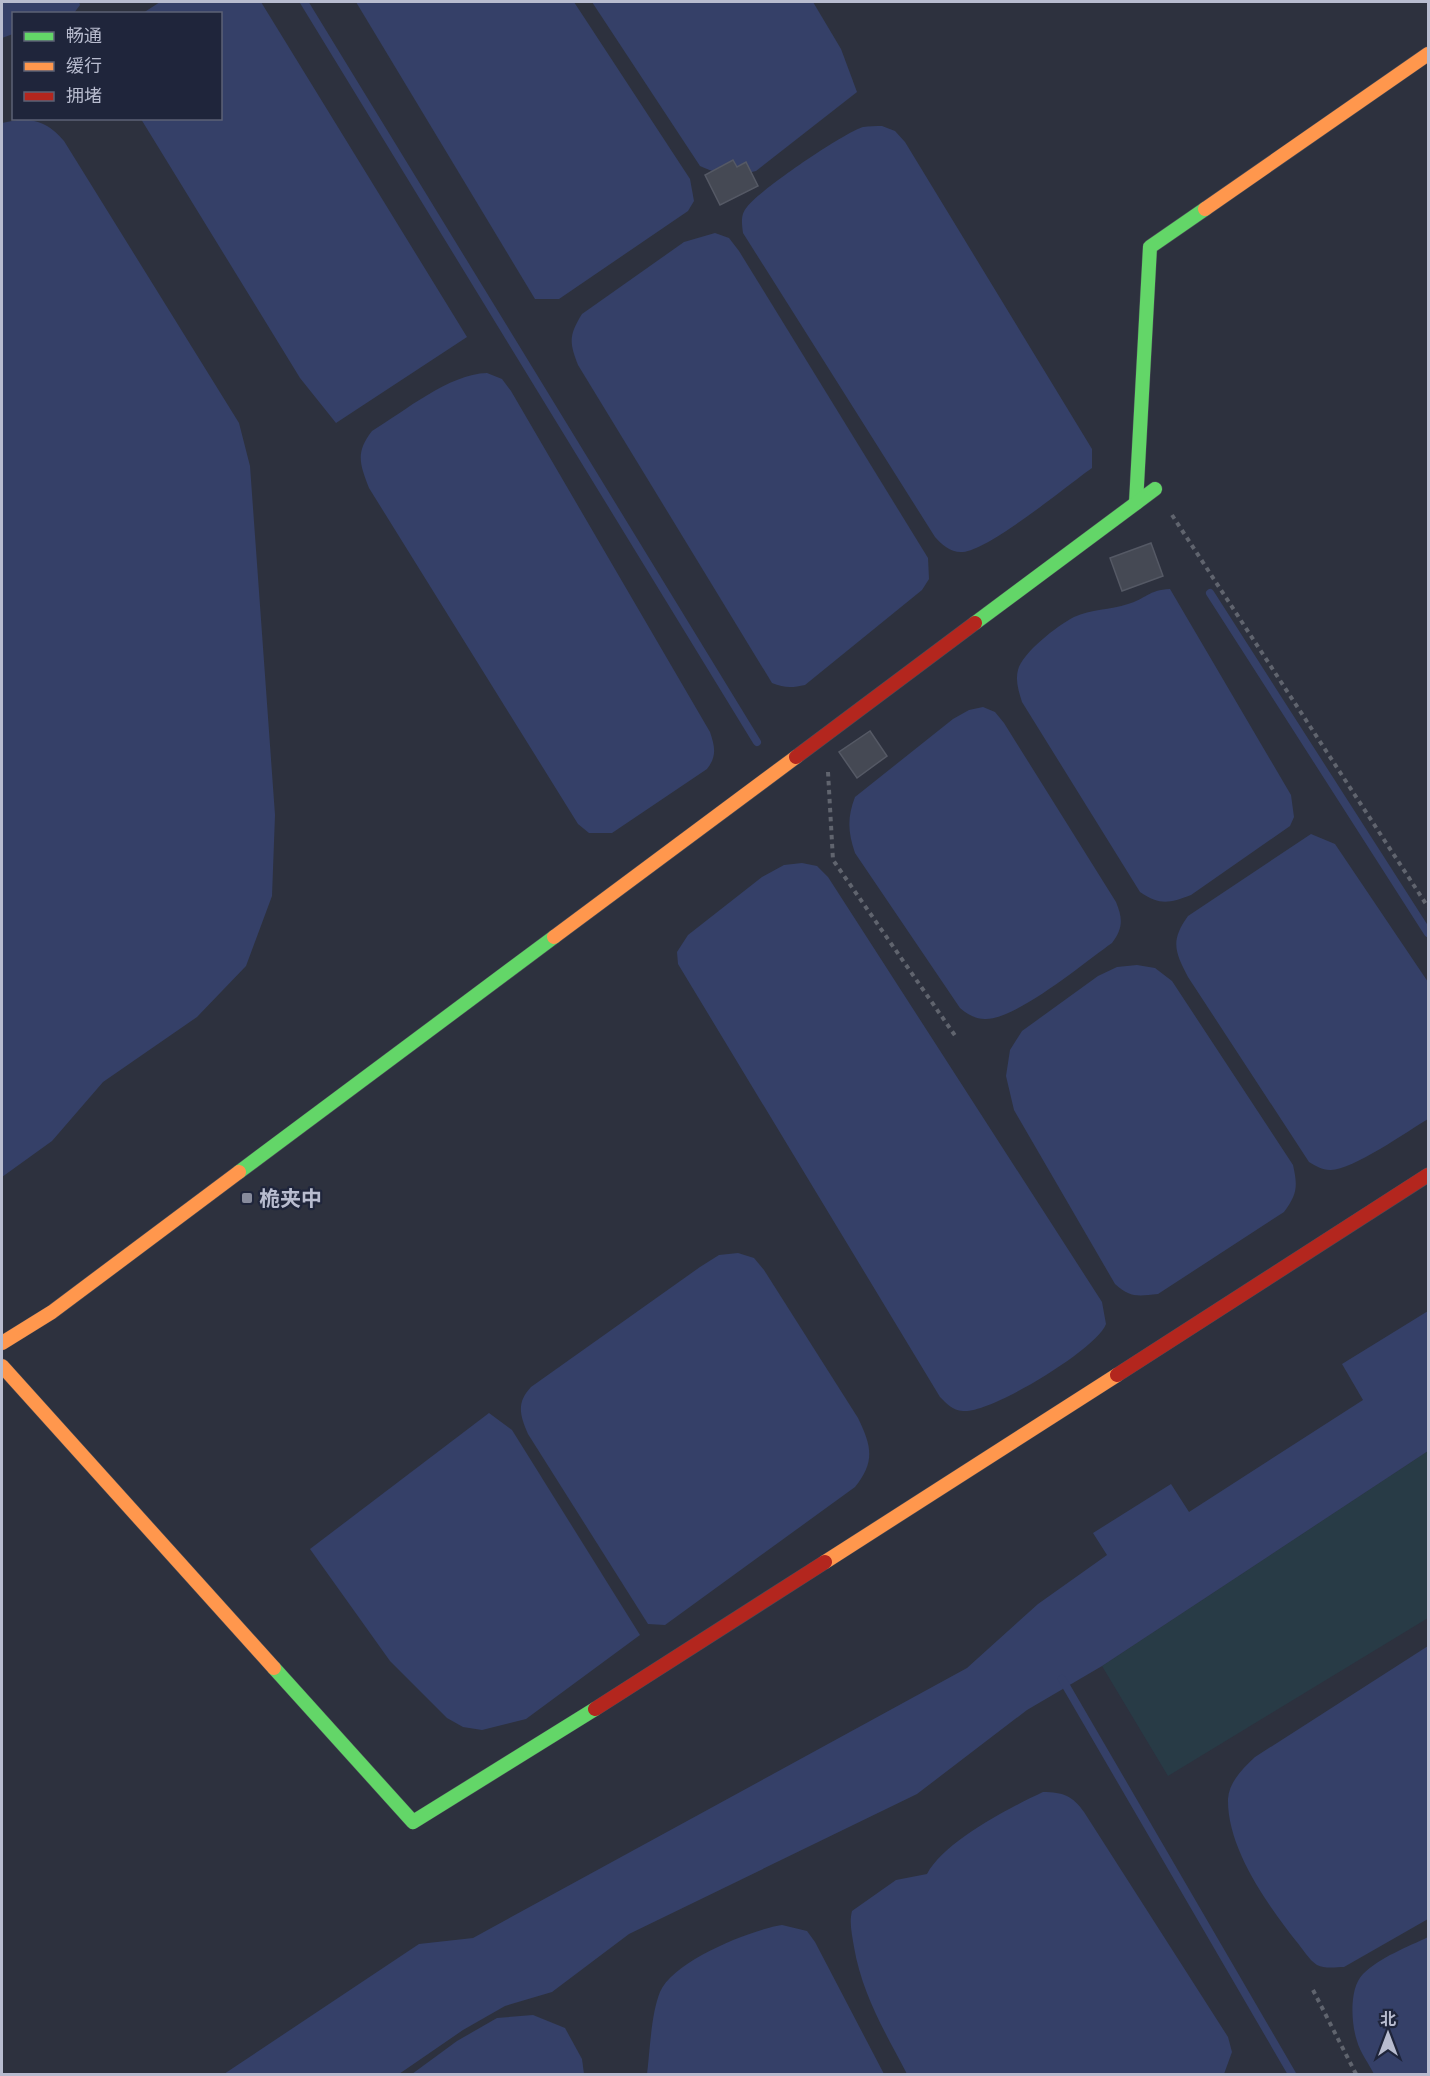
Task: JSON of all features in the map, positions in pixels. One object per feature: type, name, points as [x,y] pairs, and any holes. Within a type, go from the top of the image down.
[{"type":"street","points":[[1136,503],[1150,247],[1428,54]]},
{"type":"street","points":[[2,1343],[62,1305],[1155,489]]},
{"type":"street","points":[[2,1366],[413,1822],[488,1778],[1428,1175]]},
{"type":"path","points":[[1155,489],[1428,908]]},
{"type":"path","points":[[825,735],[833,860],[956,1037]]},
{"type":"path","points":[[1313,1989],[1356,2074]]},
{"type":"shaded area","points":[[1428,1451],[1428,1618],[1168,1776],[1102,1666]]},
{"type":"water","points":[[2,2],[79,2],[80,5],[75,12],[12,12],[12,34],[2,38]]},
{"type":"water","points":[[160,2],[261,2],[467,337],[336,423],[300,378],[142,120],[222,120],[222,12],[145,12]]},
{"type":"water","points":[[356,2],[574,2],[690,179],[694,201],[688,211],[559,299],[535,299]]},
{"type":"water","points":[[592,2],[813,2],[841,49],[857,92],[756,171],[734,175],[715,172],[700,166]]},
{"type":"water","points":[[17,120],[35,121],[46,125],[64,141],[239,423],[250,466],[275,815],[272,896],[246,966],[197,1017],[103,1082],[52,1141],[2,1177],[2,123]]},
{"type":"water","points":[[882,126],[895,131],[905,142],[1092,449],[1092,468],[1009,529],[963,552],[951,550],[935,537],[743,233],[743,213],[767,188],[821,150],[853,131],[863,127]]},
{"type":"water","points":[[715,233],[729,238],[739,251],[928,558],[929,579],[922,590],[805,685],[800,686],[784,687],[772,683],[578,365],[573,350],[573,333],[582,314],[684,242]]},
{"type":"water","points":[[487,373],[502,379],[511,391],[712,737],[714,756],[707,769],[612,833],[589,833],[578,824],[369,488],[363,472],[361,452],[372,431],[443,387],[473,375]]},
{"type":"water","points":[[1170,589],[1291,795],[1294,817],[1290,826],[1191,895],[1165,902],[1154,900],[1140,892],[1022,702],[1017,678],[1018,670],[1026,656],[1050,633],[1067,621],[1080,614],[1121,606],[1157,591]]},
{"type":"water","points":[[983,707],[995,712],[1004,723],[1116,902],[1121,923],[1112,943],[1050,988],[1014,1010],[998,1017],[985,1019],[971,1016],[960,1008],[855,853],[849,825],[855,797],[953,719],[969,710]]},
{"type":"water","points":[[1311,834],[1335,844],[1428,982],[1428,1119],[1365,1157],[1339,1169],[1330,1170],[1322,1169],[1309,1162],[1188,977],[1176,947],[1182,925],[1188,916]]},
{"type":"water","points":[[802,863],[817,866],[828,877],[1102,1302],[1106,1324],[1084,1349],[1018,1391],[977,1409],[963,1411],[956,1409],[940,1397],[678,964],[677,952],[688,935],[762,877],[784,865]]},
{"type":"water","points":[[1137,965],[1155,968],[1172,981],[1293,1165],[1296,1179],[1294,1195],[1284,1212],[1158,1294],[1140,1295],[1125,1292],[1115,1284],[1014,1110],[1006,1076],[1010,1050],[1022,1031],[1098,976],[1117,967]]},
{"type":"water","points":[[738,1253],[754,1258],[764,1270],[858,1418],[868,1446],[868,1462],[866,1470],[855,1487],[665,1625],[648,1624],[528,1434],[521,1415],[521,1404],[531,1387],[700,1267],[719,1255]]},
{"type":"water","points":[[1428,1311],[1428,1451],[1102,1666],[1027,1710],[917,1794],[629,1934],[552,1992],[505,2006],[463,2030],[399,2074],[224,2074],[419,1944],[473,1938],[967,1668],[1038,1604],[1107,1555],[1093,1533],[1171,1484],[1189,1512],[1363,1400],[1342,1364]]},
{"type":"water","points":[[489,1413],[512,1430],[640,1635],[526,1719],[482,1730],[463,1727],[447,1718],[390,1661],[310,1549]]},
{"type":"water","points":[[1428,1646],[1428,1919],[1344,1967],[1317,1965],[1308,1957],[1261,1893],[1241,1856],[1229,1818],[1228,1799],[1231,1787],[1241,1771],[1255,1757]]},
{"type":"water","points":[[1043,1792],[1067,1796],[1084,1812],[1228,2037],[1232,2052],[1224,2074],[907,2074],[868,1997],[852,1933],[852,1911],[896,1880],[927,1874],[948,1850],[963,1838],[996,1816]]},
{"type":"water","points":[[782,1925],[807,1931],[815,1942],[884,2074],[647,2074],[657,2001],[668,1980],[696,1958],[714,1949],[751,1933]]},
{"type":"water","points":[[1428,1937],[1428,2074],[1374,2074],[1360,2049],[1355,2034],[1352,2006],[1358,1980],[1378,1962]]},
{"type":"water","points":[[533,2015],[565,2028],[582,2059],[584,2074],[412,2074],[457,2041],[497,2018]]},
{"type":"building","points":[[733,160],[737,167],[746,162],[758,186],[720,205],[705,175]]},
{"type":"building","points":[[1151,543],[1163,576],[1122,591],[1110,558]]},
{"type":"building","points":[[870,731],[887,756],[857,778],[839,752]]},
{"type":"waterway","points":[[304,2],[757,742]]},
{"type":"waterway","points":[[1210,593],[1428,933]]},
{"type":"waterway","points":[[1062,1679],[1292,2074]]},
{"type":"traffic: fast","points":[[1136,503],[1150,247],[1205,209]]},
{"type":"traffic: fast","points":[[975,623],[1155,489]]},
{"type":"traffic: fast","points":[[239,1172],[554,937]]},
{"type":"traffic: fast","points":[[274,1668],[413,1822],[595,1709]]},
{"type":"traffic: slow","points":[[1205,209],[1428,54]]},
{"type":"traffic: slow","points":[[554,937],[796,757]]},
{"type":"traffic: slow","points":[[2,1343],[52,1312],[239,1172]]},
{"type":"traffic: slow","points":[[2,1366],[274,1668]]},
{"type":"traffic: slow","points":[[825,1562],[1117,1375]]},
{"type":"traffic: jam","points":[[796,757],[975,623]]},
{"type":"traffic: jam","points":[[1117,1375],[1428,1175]]},
{"type":"traffic: jam","points":[[595,1709],[825,1562]]},
{"type":"place","name":"桅夹中","points":[[247,1198]]}]
